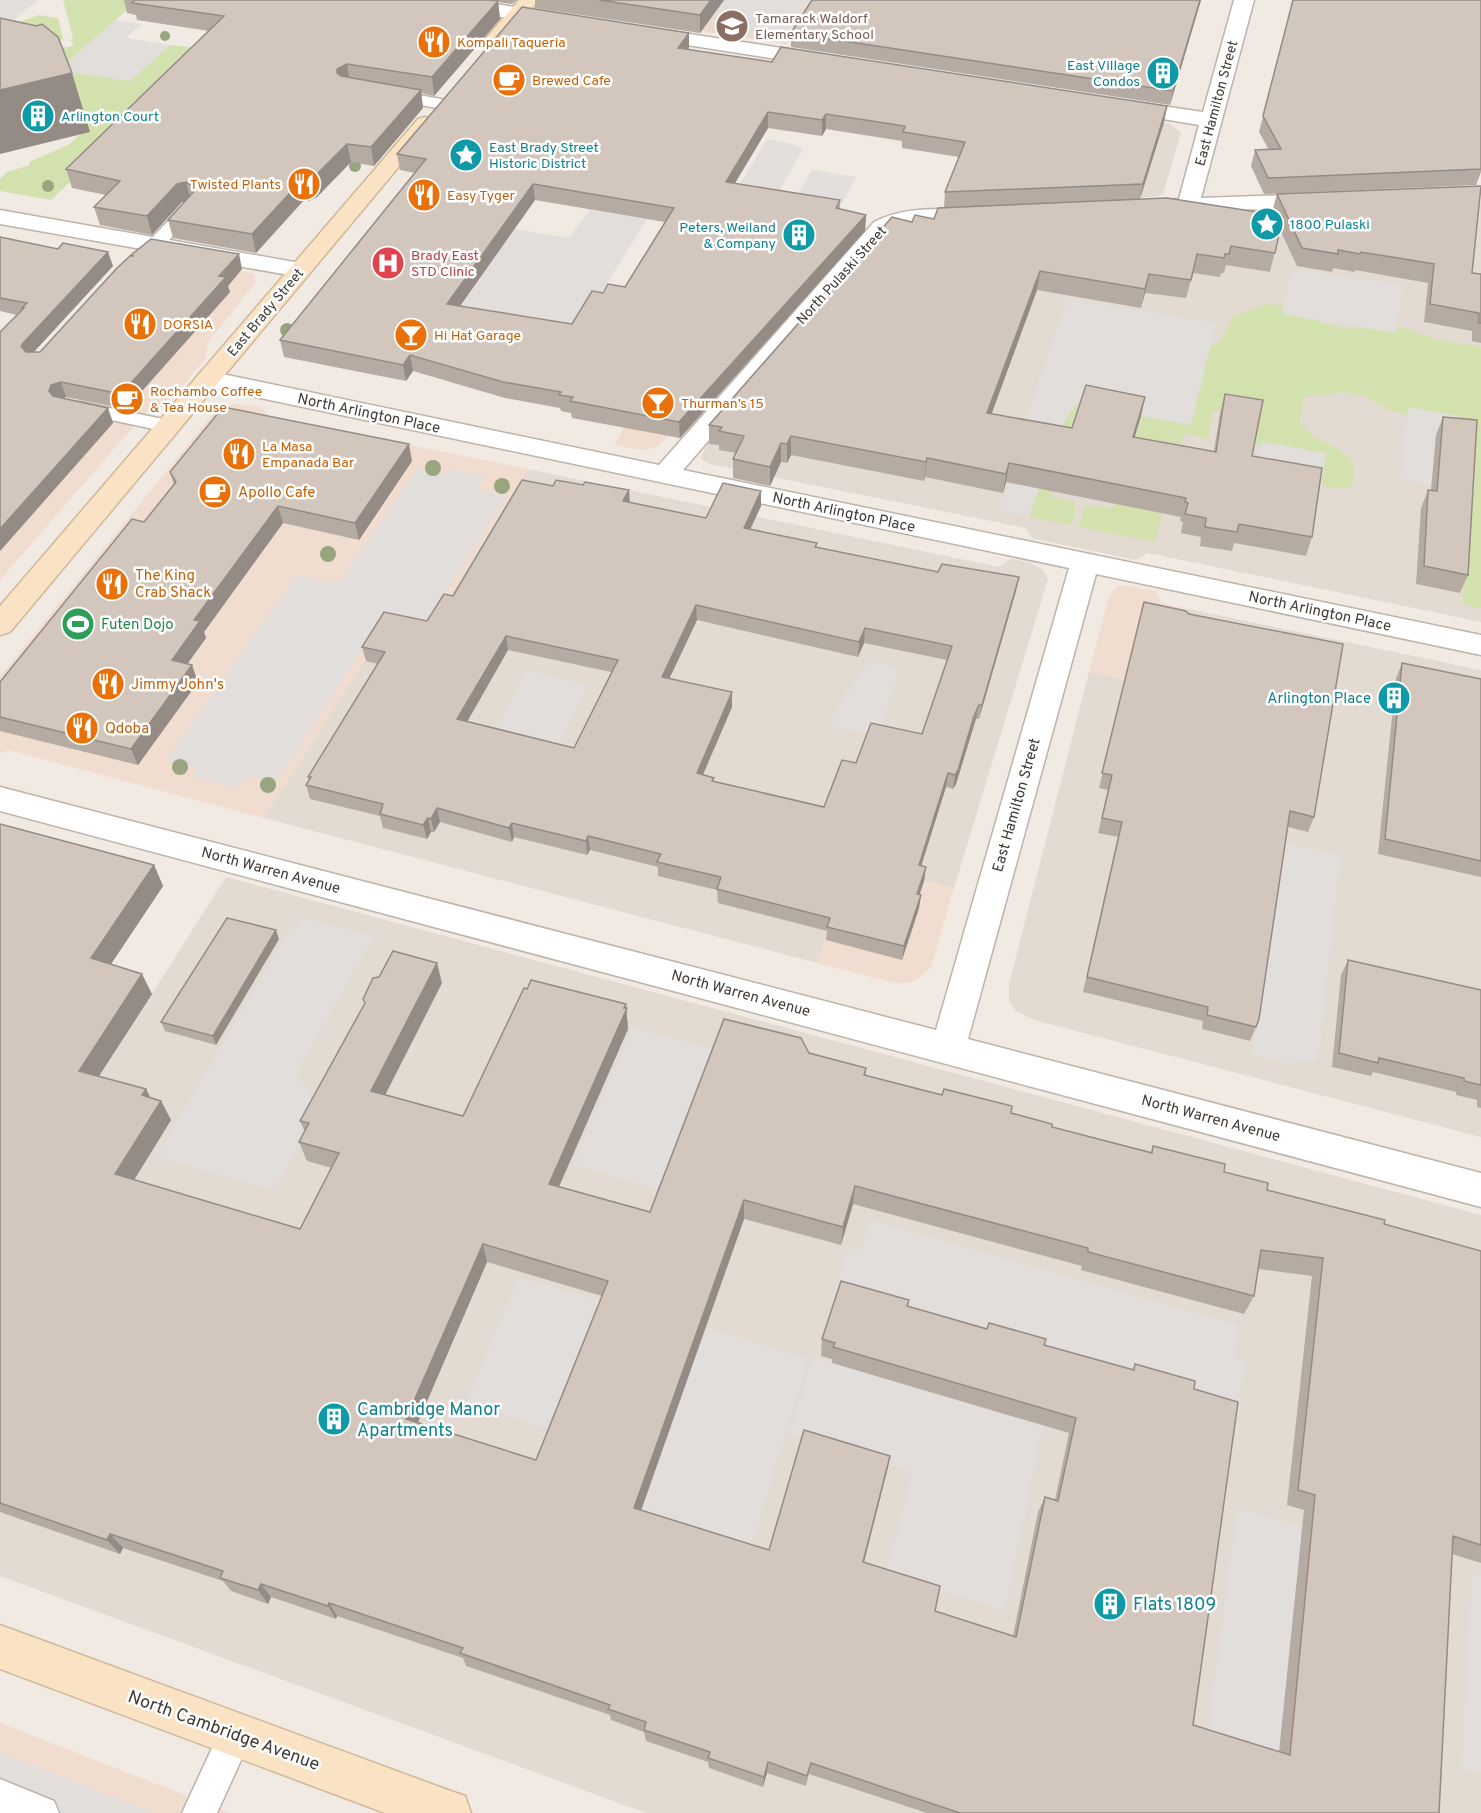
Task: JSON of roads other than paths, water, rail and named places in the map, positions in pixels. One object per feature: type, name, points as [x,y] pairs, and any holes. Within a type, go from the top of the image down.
[{"type":"main road","points":[[478,60],[523,7]]},
{"type":"main road","name":"East Brady Street","points":[[0,625],[456,86]]},
{"type":"main road","name":"North Cambridge Avenue","points":[[0,1647],[448,1813]]},
{"type":"street","points":[[431,0],[523,7],[576,22]]},
{"type":"street","name":"East Hamilton Street","points":[[1188,205],[1244,0]]},
{"type":"street","points":[[629,31],[839,63]]},
{"type":"street","points":[[1105,104],[1211,120]]},
{"type":"street","points":[[1143,208],[1338,200]]},
{"type":"street","name":"North Pulaski Street","points":[[664,475],[882,227],[898,220],[912,218],[998,215]]},
{"type":"street","points":[[0,217],[147,248],[300,270]]},
{"type":"street","name":"North Arlington Place","points":[[208,379],[1481,645]]},
{"type":"street","name":"East Hamilton Street","points":[[948,1048],[1085,562]]},
{"type":"street","name":"North Warren Avenue","points":[[0,799],[1481,1190]]},
{"type":"lane","points":[[374,93],[441,104]]},
{"type":"lane","points":[[147,248],[190,207]]},
{"type":"lane","points":[[66,405],[168,426]]},
{"type":"lane","points":[[199,1813],[236,1734]]},
{"type":"lane","points":[[0,1797],[42,1813]]},
{"type":"place","name":"Tamarack Waldorf Elementary School","points":[[732,26]]},
{"type":"place","name":"Kompali Taqueria","points":[[434,42]]},
{"type":"place","name":"East Village Condos","points":[[1163,73]]},
{"type":"place","name":"Brewed Cafe","points":[[509,80]]},
{"type":"place","name":"Arlington Court","points":[[38,116]]},
{"type":"place","name":"East Brady Street Historic District","points":[[466,155]]},
{"type":"place","name":"Twisted Plants","points":[[304,184]]},
{"type":"place","name":"Easy Tyger","points":[[424,195]]},
{"type":"place","name":"1800 Pulaski","points":[[1267,224]]},
{"type":"place","name":"Peters, Weiland & Company","points":[[799,235]]},
{"type":"place","name":"Brady East STD Clinic","points":[[388,263]]},
{"type":"place","name":"DORSIA","points":[[140,324]]},
{"type":"place","name":"Hi Hat Garage","points":[[411,335]]},
{"type":"place","name":"Rochambo Coffee & Tea House","points":[[127,399]]},
{"type":"place","name":"Thurman’s 15","points":[[658,403]]},
{"type":"place","name":"La Masa Empanada Bar","points":[[239,454]]},
{"type":"place","name":"Apollo Cafe","points":[[215,492]]},
{"type":"place","name":"The King Crab Shack","points":[[112,584]]},
{"type":"place","name":"Futen Dojo","points":[[78,624]]},
{"type":"place","name":"Jimmy John's","points":[[108,684]]},
{"type":"place","name":"Arlington Place","points":[[1394,698]]},
{"type":"place","name":"Qdoba","points":[[82,728]]},
{"type":"place","name":"Cambridge Manor Apartments","points":[[334,1419]]},
{"type":"place","name":"Flats 1809","points":[[1110,1604]]}]
